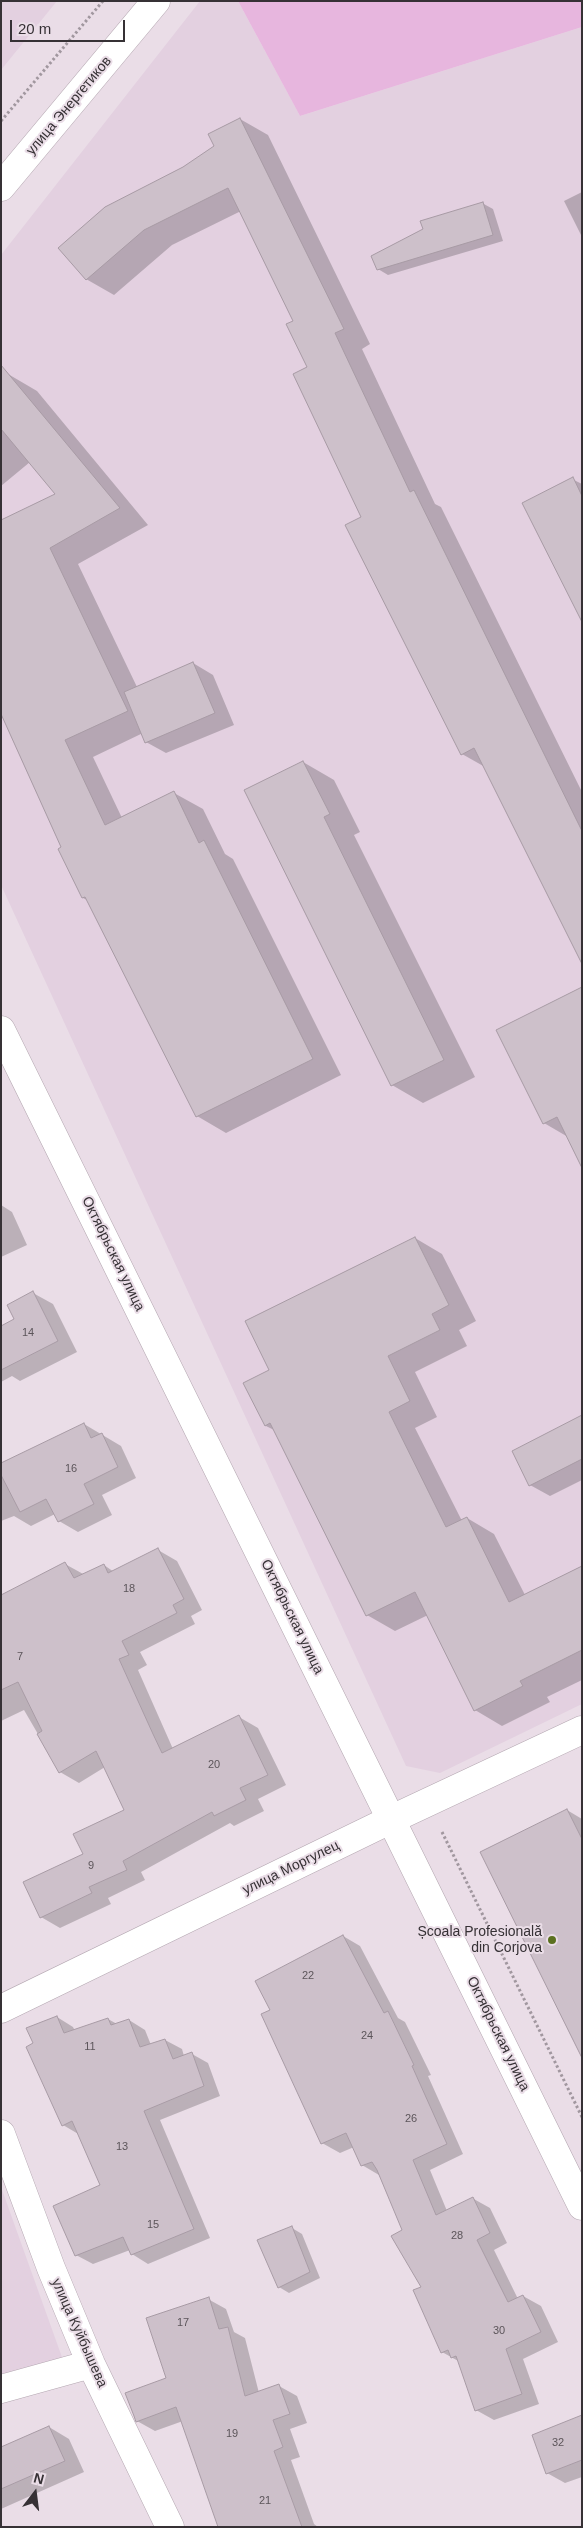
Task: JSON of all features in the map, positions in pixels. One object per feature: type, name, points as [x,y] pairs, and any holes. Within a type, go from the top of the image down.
[{"type":"street","name":"улица Энергетиков","points":[[1,187],[156,1]]},
{"type":"street","name":"Октябрьская улица","points":[[1,1030],[582,2206]]},
{"type":"street","name":"улица Моргулец","points":[[1,2008],[392,1819],[582,1730]]},
{"type":"street","name":"улица Куйбышева","points":[[1,2134],[50,2268],[91,2364],[170,2527]]},
{"type":"street","points":[[1,2389],[91,2364]]},
{"type":"path","points":[[1,121],[103,1]]},
{"type":"path","points":[[428,1803],[582,2117]]},
{"type":"shaded area","points":[[1,1],[57,1],[1,70]]},
{"type":"shaded area","points":[[200,1],[238,1],[300,116],[582,27],[582,1704],[440,1773],[406,1766],[1,885],[1,255]]},
{"type":"shaded area","points":[[238,1],[582,1],[582,27],[300,116]]},
{"type":"shaded area","points":[[1,2187],[63,2360],[1,2377]]},
{"type":"building","points":[[240,118],[344,329],[335,333],[410,492],[414,490],[582,831],[582,964],[474,748],[461,755],[345,525],[361,517],[293,374],[307,367],[286,324],[293,321],[228,188],[144,230],[86,280],[58,248],[105,207],[183,167],[214,146],[208,134]]},
{"type":"building","points":[[483,202],[493,235],[377,270],[371,256],[423,229],[420,221]]},
{"type":"building","points":[[1,365],[120,508],[50,548],[128,711],[65,740],[105,825],[174,791],[199,843],[204,840],[313,1059],[196,1117],[85,897],[82,898],[58,849],[61,847],[1,714],[1,520],[55,494],[1,429]]},
{"type":"building","points":[[573,477],[582,496],[582,622],[522,503]]},
{"type":"building","points":[[193,662],[215,713],[145,743],[124,692]]},
{"type":"building","points":[[303,761],[330,814],[324,817],[444,1060],[391,1086],[244,790]]},
{"type":"building","points":[[582,987],[582,1168],[557,1117],[543,1124],[496,1030]]},
{"type":"building","points":[[415,1237],[449,1305],[432,1314],[440,1330],[388,1356],[410,1401],[389,1412],[446,1527],[467,1517],[509,1602],[582,1566],[582,1650],[520,1681],[523,1686],[474,1711],[415,1592],[366,1616],[270,1423],[265,1426],[243,1383],[269,1370],[245,1321]]},
{"type":"building","points":[[33,1291],[58,1341],[1,1370],[1,1326],[14,1319],[7,1305]]},
{"type":"building","points":[[582,1415],[582,1459],[529,1486],[512,1451]]},
{"type":"building","points":[[84,1423],[91,1438],[102,1433],[118,1467],[84,1484],[94,1504],[58,1522],[46,1499],[20,1512],[1,1475],[1,1463]]},
{"type":"building","points":[[158,1548],[184,1599],[173,1605],[177,1613],[122,1641],[129,1655],[119,1659],[162,1753],[239,1715],[268,1775],[240,1788],[246,1800],[214,1816],[212,1812],[123,1861],[127,1870],[89,1887],[92,1893],[40,1918],[23,1882],[83,1854],[73,1834],[124,1810],[96,1751],[59,1773],[37,1734],[42,1731],[18,1682],[1,1690],[1,1595],[65,1562],[74,1578],[104,1564],[108,1573]]},
{"type":"building","name":"Școala Profesională din Corjova","points":[[567,1809],[582,1839],[582,2058],[480,1852]]},
{"type":"building","points":[[343,1935],[384,2013],[388,2011],[414,2065],[412,2066],[447,2144],[413,2160],[436,2215],[473,2197],[490,2233],[477,2240],[508,2302],[523,2295],[541,2332],[506,2349],[522,2394],[475,2411],[456,2356],[451,2358],[448,2350],[441,2353],[413,2290],[421,2287],[391,2236],[402,2230],[377,2170],[372,2162],[361,2166],[346,2133],[321,2144],[261,2014],[270,2010],[255,1981]]},
{"type":"building","points":[[57,2016],[64,2033],[108,2018],[111,2025],[129,2019],[140,2047],[165,2039],[173,2059],[192,2052],[204,2086],[144,2111],[194,2229],[131,2255],[123,2237],[75,2256],[53,2206],[100,2185],[72,2121],[62,2126],[26,2047],[33,2043],[26,2028]]},
{"type":"building","points":[[292,2226],[310,2272],[278,2288],[257,2240]]},
{"type":"building","points":[[209,2297],[219,2329],[228,2327],[245,2396],[279,2384],[290,2414],[273,2420],[283,2447],[274,2451],[302,2527],[218,2527],[176,2407],[136,2422],[125,2393],[166,2378],[146,2318]]},
{"type":"building","points":[[582,2415],[582,2460],[546,2474],[532,2435]]},
{"type":"building","points":[[49,2426],[65,2461],[1,2489],[1,2447]]},
{"type":"place","name":"Școala Profesională din Corjova","points":[[552,1940]]}]
